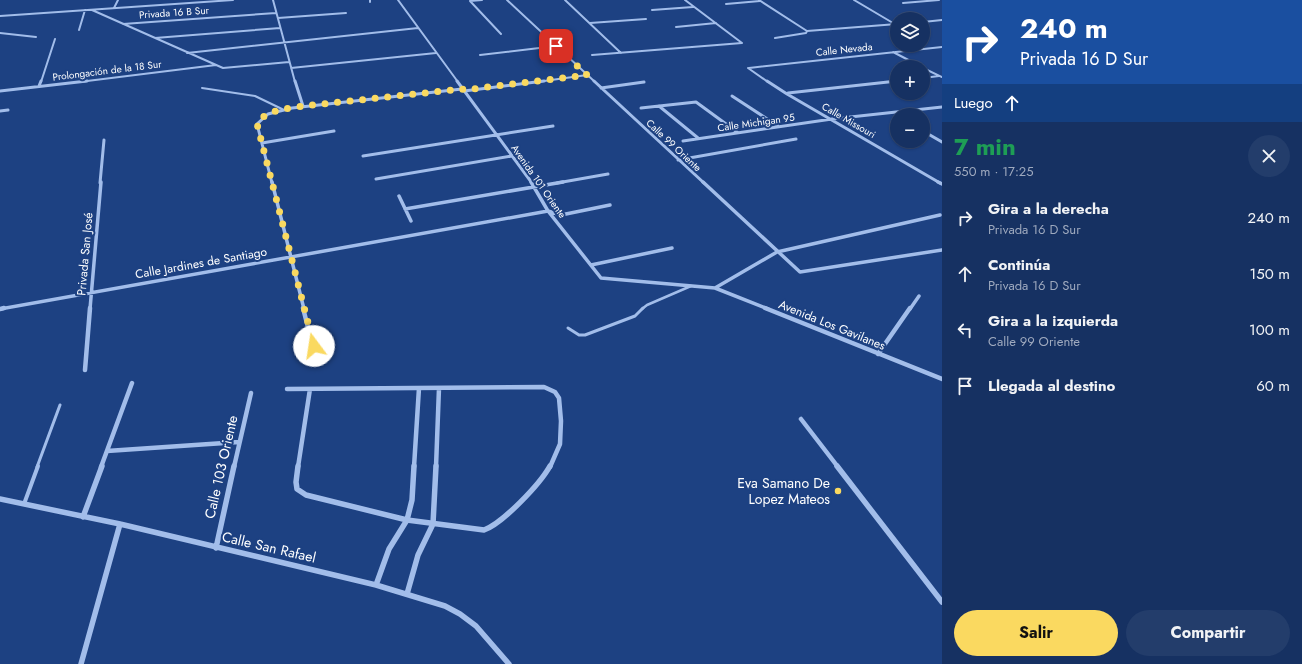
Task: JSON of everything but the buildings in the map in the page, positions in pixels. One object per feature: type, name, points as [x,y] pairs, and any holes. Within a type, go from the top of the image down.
[{"type":"street","points":[[114,8],[118,0]]},
{"type":"street","points":[[159,5],[160,0]]},
{"type":"street","points":[[0,21],[1,16],[233,0]]},
{"type":"street","points":[[273,0],[289,62],[303,106]]},
{"type":"street","name":"Avenida 101 Oriente","points":[[398,0],[535,187],[548,211],[601,278],[715,288]]},
{"type":"street","points":[[482,0],[470,1],[501,34]]},
{"type":"street","name":"Calle 99 Oriente","points":[[507,0],[800,272],[942,250]]},
{"type":"street","points":[[565,0],[621,53]]},
{"type":"street","points":[[592,55],[742,42],[685,0]]},
{"type":"street","points":[[854,0],[890,21]]},
{"type":"street","points":[[903,3],[939,0]]},
{"type":"street","points":[[726,4],[760,1],[807,31]]},
{"type":"street","points":[[652,10],[694,7]]},
{"type":"street","points":[[91,9],[121,24],[223,68],[289,62]]},
{"type":"street","points":[[79,30],[85,10]]},
{"type":"street","name":"Privada 16 B Sur","points":[[121,24],[276,13]]},
{"type":"street","points":[[278,18],[346,13]]},
{"type":"street","points":[[590,23],[646,19]]},
{"type":"street","points":[[930,21],[942,20]]},
{"type":"street","points":[[676,27],[716,23]]},
{"type":"street","points":[[775,38],[806,34],[807,31],[890,24]]},
{"type":"street","points":[[153,38],[280,28]]},
{"type":"street","points":[[187,53],[418,28]]},
{"type":"street","points":[[0,33],[36,38]]},
{"type":"street","points":[[39,86],[55,40]]},
{"type":"street","points":[[480,55],[556,46]]},
{"type":"street","name":"Calle Nevada","points":[[930,48],[942,47]]},
{"type":"street","points":[[892,52],[908,60]]},
{"type":"street","name":"Calle Nevada","points":[[748,68],[892,52]]},
{"type":"street","points":[[291,68],[436,53]]},
{"type":"street","name":"Prolongación de la 18 Sur","points":[[0,91],[216,65]]},
{"type":"street","name":"Calle Missouri","points":[[748,68],[787,94],[942,184]]},
{"type":"street","points":[[930,71],[940,76]]},
{"type":"street","points":[[314,346],[257,124],[261,118],[282,110],[303,106],[463,90],[587,75]]},
{"type":"street","points":[[930,77],[940,76]]},
{"type":"street","points":[[601,88],[644,82]]},
{"type":"street","points":[[787,94],[890,82]]},
{"type":"street","points":[[732,96],[778,127]]},
{"type":"street","points":[[641,108],[689,102],[700,104],[737,132]]},
{"type":"street","points":[[659,106],[698,138]]},
{"type":"street","name":"Calle Michigan 95","points":[[930,109],[942,107]]},
{"type":"street","points":[[0,111],[8,110]]},
{"type":"street","name":"Calle Michigan 95","points":[[683,141],[832,119],[890,114]]},
{"type":"street","points":[[363,156],[553,126]]},
{"type":"street","points":[[262,143],[334,131]]},
{"type":"street","points":[[930,135],[942,142]]},
{"type":"street","name":"Privada San José","points":[[85,370],[104,140]]},
{"type":"street","points":[[678,160],[796,140]]},
{"type":"street","points":[[376,179],[512,156]]},
{"type":"street","points":[[405,208],[608,174]]},
{"type":"street","points":[[399,196],[411,221]]},
{"type":"street","name":"Calle Jardines de Santiago","points":[[0,309],[548,211],[561,215],[610,205]]},
{"type":"street","points":[[715,288],[777,252],[940,215]]},
{"type":"street","points":[[591,265],[672,248]]},
{"type":"street","name":"Avenida Los Gavilanes","points":[[715,288],[942,379]]},
{"type":"street","points":[[878,354],[919,296]]},
{"type":"street","points":[[82,517],[132,382]]},
{"type":"street","points":[[287,389],[544,386],[550,389],[559,398],[560,443],[553,462],[544,476],[492,527],[484,530],[407,520],[306,495],[297,489],[296,482],[310,389]]},
{"type":"street","points":[[376,585],[389,549],[407,520],[412,500],[419,388]]},
{"type":"street","points":[[407,594],[418,555],[433,524],[439,388]]},
{"type":"street","name":"Calle 103 Oriente","points":[[216,548],[251,393]]},
{"type":"street","points":[[801,419],[942,602]]},
{"type":"street","points":[[107,451],[239,442]]},
{"type":"street","name":"Calle San Rafael","points":[[0,499],[120,524],[376,585],[445,606],[460,614],[476,626],[509,664]]},
{"type":"street","points":[[81,664],[120,524]]},
{"type":"lane","points":[[202,88],[255,96],[282,110]]},
{"type":"lane","points":[[568,328],[579,335],[585,335],[635,316],[647,305],[691,286]]},
{"type":"lane","points":[[24,504],[60,405]]},
{"type":"place","name":"Eva Samano De Lopez Mateos","points":[[838,491]]},
{"type":"route","points":[[314,346],[257,124],[261,118],[272,112],[303,106],[464,90],[587,75],[556,46]]}]
